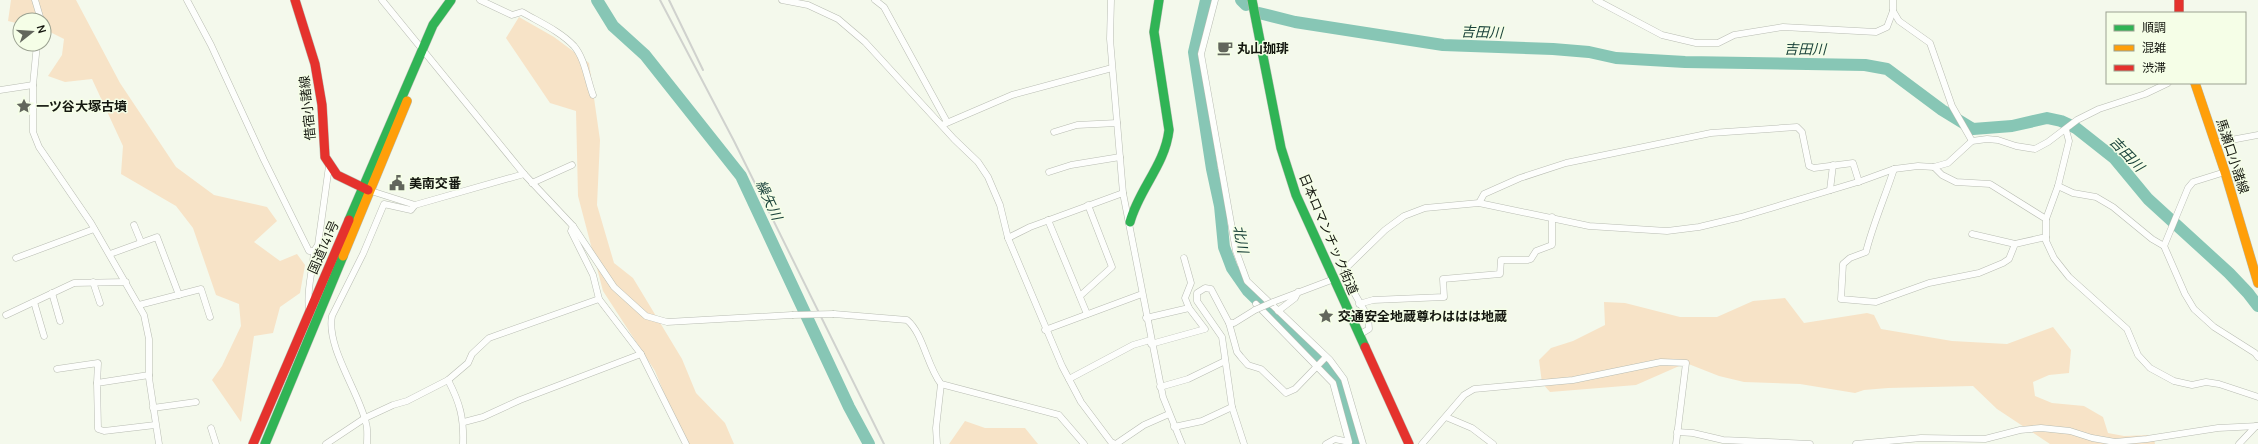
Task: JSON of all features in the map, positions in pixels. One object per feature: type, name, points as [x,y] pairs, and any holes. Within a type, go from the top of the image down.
[{"type":"main road","name":"借宿小諸線","points":[[295,0],[315,64],[322,105],[325,157],[329,166]]},
{"type":"main road","name":"国道141号","points":[[252,444],[421,51],[433,25],[451,0]]},
{"type":"main road","points":[[1130,222],[1133,207],[1164,158],[1169,146],[1169,130],[1154,32],[1159,0]]},
{"type":"main road","name":"日本ロマンチック街道","points":[[1252,0],[1288,173],[1305,218],[1409,444]]},
{"type":"main road","points":[[2178,0],[2179,12]]},
{"type":"main road","name":"国道141号","points":[[264,444],[371,191],[416,76],[418,60]]},
{"type":"main road","name":"馬瀬口小諸線","points":[[2195,84],[2225,172],[2258,283]]},
{"type":"main road","points":[[329,166],[337,175],[371,191]]},
{"type":"street","points":[[35,0],[39,12]]},
{"type":"street","points":[[187,0],[211,45],[264,160],[309,251],[314,250]]},
{"type":"street","points":[[382,0],[421,51],[524,174],[573,226],[614,287],[646,316],[667,322],[834,314],[907,320],[914,329],[935,376],[941,384],[1059,415],[1084,444]]},
{"type":"street","points":[[480,0],[512,15],[522,12],[562,36],[574,47],[587,72],[593,95]]},
{"type":"street","points":[[782,0],[808,5],[838,20],[865,42],[944,123],[978,162],[988,177],[1000,205],[1008,238],[1045,330],[1081,402],[1111,442],[1116,444],[1144,425],[1169,414]]},
{"type":"street","points":[[875,0],[884,7],[944,123]]},
{"type":"street","points":[[1110,0],[1112,68],[1124,193],[1160,387],[1174,427],[1182,444]]},
{"type":"street","points":[[1215,0],[1201,54],[1236,251],[1248,281],[1326,357],[1344,379],[1363,444]]},
{"type":"street","points":[[1596,0],[1662,35],[1696,44],[1718,43],[1734,35],[1784,27],[1876,32],[1887,27],[1893,11],[1893,0]]},
{"type":"street","points":[[1893,11],[1899,21],[1930,44],[1952,106],[1972,141]]},
{"type":"street","points":[[36,52],[33,85],[33,132],[39,147],[110,254],[139,305],[147,326],[149,375],[155,425],[159,444]]},
{"type":"street","points":[[944,123],[1012,95],[1112,68]]},
{"type":"street","points":[[1359,335],[1369,329],[1368,317],[1359,304],[1344,275],[1345,269],[1385,230],[1404,216],[1425,208],[1479,203],[1552,217],[1589,226],[1667,231],[1699,227],[1726,221],[1859,182],[1894,169],[1918,166],[1934,167],[1948,163],[1972,141],[1987,139],[1998,140],[2016,146],[2035,149],[2066,130],[2078,120],[2099,109],[2145,94],[2166,84]]},
{"type":"street","points":[[0,90],[33,85]]},
{"type":"street","points":[[1054,132],[1077,125],[1117,123]]},
{"type":"street","points":[[1479,203],[1484,194],[1520,178],[1559,166],[1711,132],[1797,127],[1802,132],[1809,166],[1814,168],[1853,163],[1859,182]]},
{"type":"street","points":[[2066,130],[2069,141],[2058,186],[2046,219],[2046,237],[2054,258],[2069,277],[2127,329],[2138,355],[2150,368],[2174,381],[2192,385],[2206,382],[2219,384],[2258,397]]},
{"type":"street","points":[[2215,142],[2258,135]]},
{"type":"street","points":[[1049,172],[1071,165],[1120,157]]},
{"type":"street","points":[[532,183],[572,165]]},
{"type":"street","points":[[1830,190],[1833,165]]},
{"type":"street","points":[[309,310],[307,297],[314,250],[318,245],[329,166]]},
{"type":"street","points":[[1934,167],[1942,175],[1956,182],[1990,184],[2046,219]]},
{"type":"street","points":[[1894,169],[1882,208],[1872,228],[1866,252],[1850,258],[1843,264],[1840,300],[1876,302],[1929,283],[1979,273],[2009,259],[2016,244]]},
{"type":"street","points":[[2164,246],[2188,188],[2193,182],[2225,172]]},
{"type":"street","points":[[371,191],[415,205],[524,174]]},
{"type":"street","points":[[2058,186],[2073,193],[2096,197],[2164,246],[2185,294],[2194,309],[2214,327],[2257,354]]},
{"type":"street","points":[[1008,238],[1048,220],[1124,193]]},
{"type":"street","points":[[367,444],[365,418],[335,344],[330,324],[332,316],[363,254],[384,204],[411,210],[415,205]]},
{"type":"street","points":[[1080,296],[1112,267],[1088,205]]},
{"type":"street","points":[[1359,304],[1373,300],[1444,297],[1443,279],[1500,274],[1501,260],[1528,260],[1531,259],[1536,251],[1552,245],[1552,217]]},
{"type":"street","points":[[1048,220],[1087,314]]},
{"type":"street","points":[[134,225],[141,242]]},
{"type":"street","points":[[573,226],[571,231],[593,275],[599,299],[641,354],[686,444]]},
{"type":"street","points":[[16,258],[94,229]]},
{"type":"street","points":[[1972,234],[2016,244],[2046,237]]},
{"type":"street","points":[[110,254],[157,237],[179,295]]},
{"type":"street","points":[[1069,380],[1133,345],[1205,329],[1189,308],[1185,298],[1191,282],[1184,258]]},
{"type":"street","points":[[1229,323],[1234,324],[1255,307],[1273,302],[1334,279]]},
{"type":"street","points":[[6,315],[74,282],[126,282]]},
{"type":"street","points":[[93,282],[100,303]]},
{"type":"street","points":[[1244,444],[1232,407],[1222,337],[1197,301],[1197,293],[1205,288],[1211,289],[1229,323],[1237,352],[1241,358],[1248,365],[1261,369],[1280,389],[1286,393],[1295,389],[1318,367],[1326,357]]},
{"type":"street","points":[[139,305],[201,290],[210,317]]},
{"type":"street","points":[[1278,311],[1295,298],[1298,292]]},
{"type":"street","points":[[52,293],[60,321]]},
{"type":"street","points":[[1045,330],[1142,294]]},
{"type":"street","points":[[326,444],[365,418],[392,405],[407,401],[448,380],[468,363],[472,354],[489,338],[599,299]]},
{"type":"street","points":[[34,302],[44,336]]},
{"type":"street","points":[[1255,307],[1333,383],[1349,442],[1335,439],[1326,444]]},
{"type":"street","points":[[1146,318],[1189,308]]},
{"type":"street","points":[[464,422],[482,417],[520,400],[641,354]]},
{"type":"street","points":[[1160,387],[1188,379],[1225,361]]},
{"type":"street","points":[[1422,444],[1464,395],[1474,390],[1573,380],[1661,362],[1686,363],[1676,444]]},
{"type":"street","points":[[57,369],[98,363],[98,429],[104,431],[155,425]]},
{"type":"street","points":[[97,383],[149,375]]},
{"type":"street","points":[[448,380],[457,398],[464,422],[463,444]]},
{"type":"street","points":[[937,444],[936,428],[941,384]]},
{"type":"street","points":[[153,408],[196,402]]},
{"type":"street","points":[[1174,427],[1202,421],[1232,407]]},
{"type":"street","points":[[1446,417],[1472,428],[1493,444]]},
{"type":"street","points":[[1856,444],[1920,438],[1985,439],[2020,430],[2041,428],[2070,431],[2092,438],[2115,442],[2257,426]]},
{"type":"street","points":[[2239,444],[2257,426]]},
{"type":"street","points":[[211,428],[216,444]]},
{"type":"street","points":[[1677,432],[1693,433],[1723,440],[1810,444]]},
{"type":"shaded area","points":[[11,0],[76,0],[120,83],[176,167],[214,195],[267,207],[277,221],[254,242],[280,261],[297,254],[305,265],[300,293],[280,307],[273,333],[254,336],[241,422],[212,380],[222,366],[241,326],[239,304],[216,295],[193,228],[176,206],[121,174],[123,146],[92,79],[65,82],[48,76],[62,55],[64,39],[52,33],[52,12],[12,12],[12,22],[8,21]]},
{"type":"shaded area","points":[[519,17],[554,37],[589,63],[600,140],[597,205],[614,263],[633,278],[682,359],[696,393],[725,423],[734,444],[685,444],[655,371],[603,291],[578,196],[576,111],[550,103],[506,38]]},
{"type":"shaded area","points":[[1785,298],[1804,323],[1867,313],[1874,315],[1881,329],[1952,341],[2007,344],[2053,327],[2071,350],[2069,373],[2049,375],[2033,382],[2035,396],[2052,403],[2084,406],[2103,417],[2108,433],[2124,436],[2153,435],[2155,444],[2050,444],[1997,409],[1973,386],[1888,388],[1864,390],[1855,393],[1800,384],[1744,382],[1719,376],[1686,363],[1636,385],[1550,392],[1542,383],[1539,360],[1551,348],[1573,341],[1605,325],[1604,302],[1625,303],[1680,317],[1717,317],[1753,301]]},
{"type":"shaded area","points":[[965,421],[985,428],[1025,428],[1038,444],[949,444]]},
{"type":"waterway","name":"繰矢川","points":[[597,0],[613,26],[645,55],[741,176],[849,407],[869,444]]},
{"type":"waterway","name":"北川","points":[[1206,0],[1194,52],[1212,169],[1220,206],[1224,247],[1232,268],[1248,291],[1332,373],[1342,393],[1354,444]]},
{"type":"waterway","name":"吉田川","points":[[1241,0],[1246,5]]},
{"type":"waterway","name":"吉田川","points":[[1259,13],[1295,22],[1443,45],[1553,49],[1589,52],[1616,58],[1685,62],[1865,65],[1887,69],[1942,110],[1973,129],[2012,126],[2047,118],[2061,121],[2076,128],[2114,158],[2148,199],[2229,273],[2258,306]]},
{"type":"railway","points":[[660,0],[734,141],[884,444]]},
{"type":"railway","points":[[669,0],[703,70]]},
{"type":"traffic: fast","points":[[349,220],[433,25],[451,0]]},
{"type":"traffic: fast","points":[[1130,222],[1139,199],[1157,166],[1167,143],[1169,130],[1154,32],[1159,0]]},
{"type":"traffic: fast","points":[[1252,0],[1281,148],[1296,195],[1365,347]]},
{"type":"traffic: fast","points":[[265,444],[343,256]]},
{"type":"traffic: slow","points":[[2195,84],[2225,172],[2258,283]]},
{"type":"traffic: slow","points":[[343,256],[407,101]]},
{"type":"traffic: jam","points":[[295,0],[315,64],[322,105],[325,157],[337,175],[368,190]]},
{"type":"traffic: jam","points":[[2179,0],[2179,12]]},
{"type":"traffic: jam","points":[[253,444],[349,220]]},
{"type":"traffic: jam","points":[[1365,347],[1409,444]]},
{"type":"place","name":"丸山珈琲","points":[[1225,48]]},
{"type":"place","name":"一ツ谷大塚古墳","points":[[24,106]]},
{"type":"place","name":"美南交番","points":[[397,183]]},
{"type":"place","name":"交通安全地蔵尊わははは地蔵","points":[[1326,316]]}]
